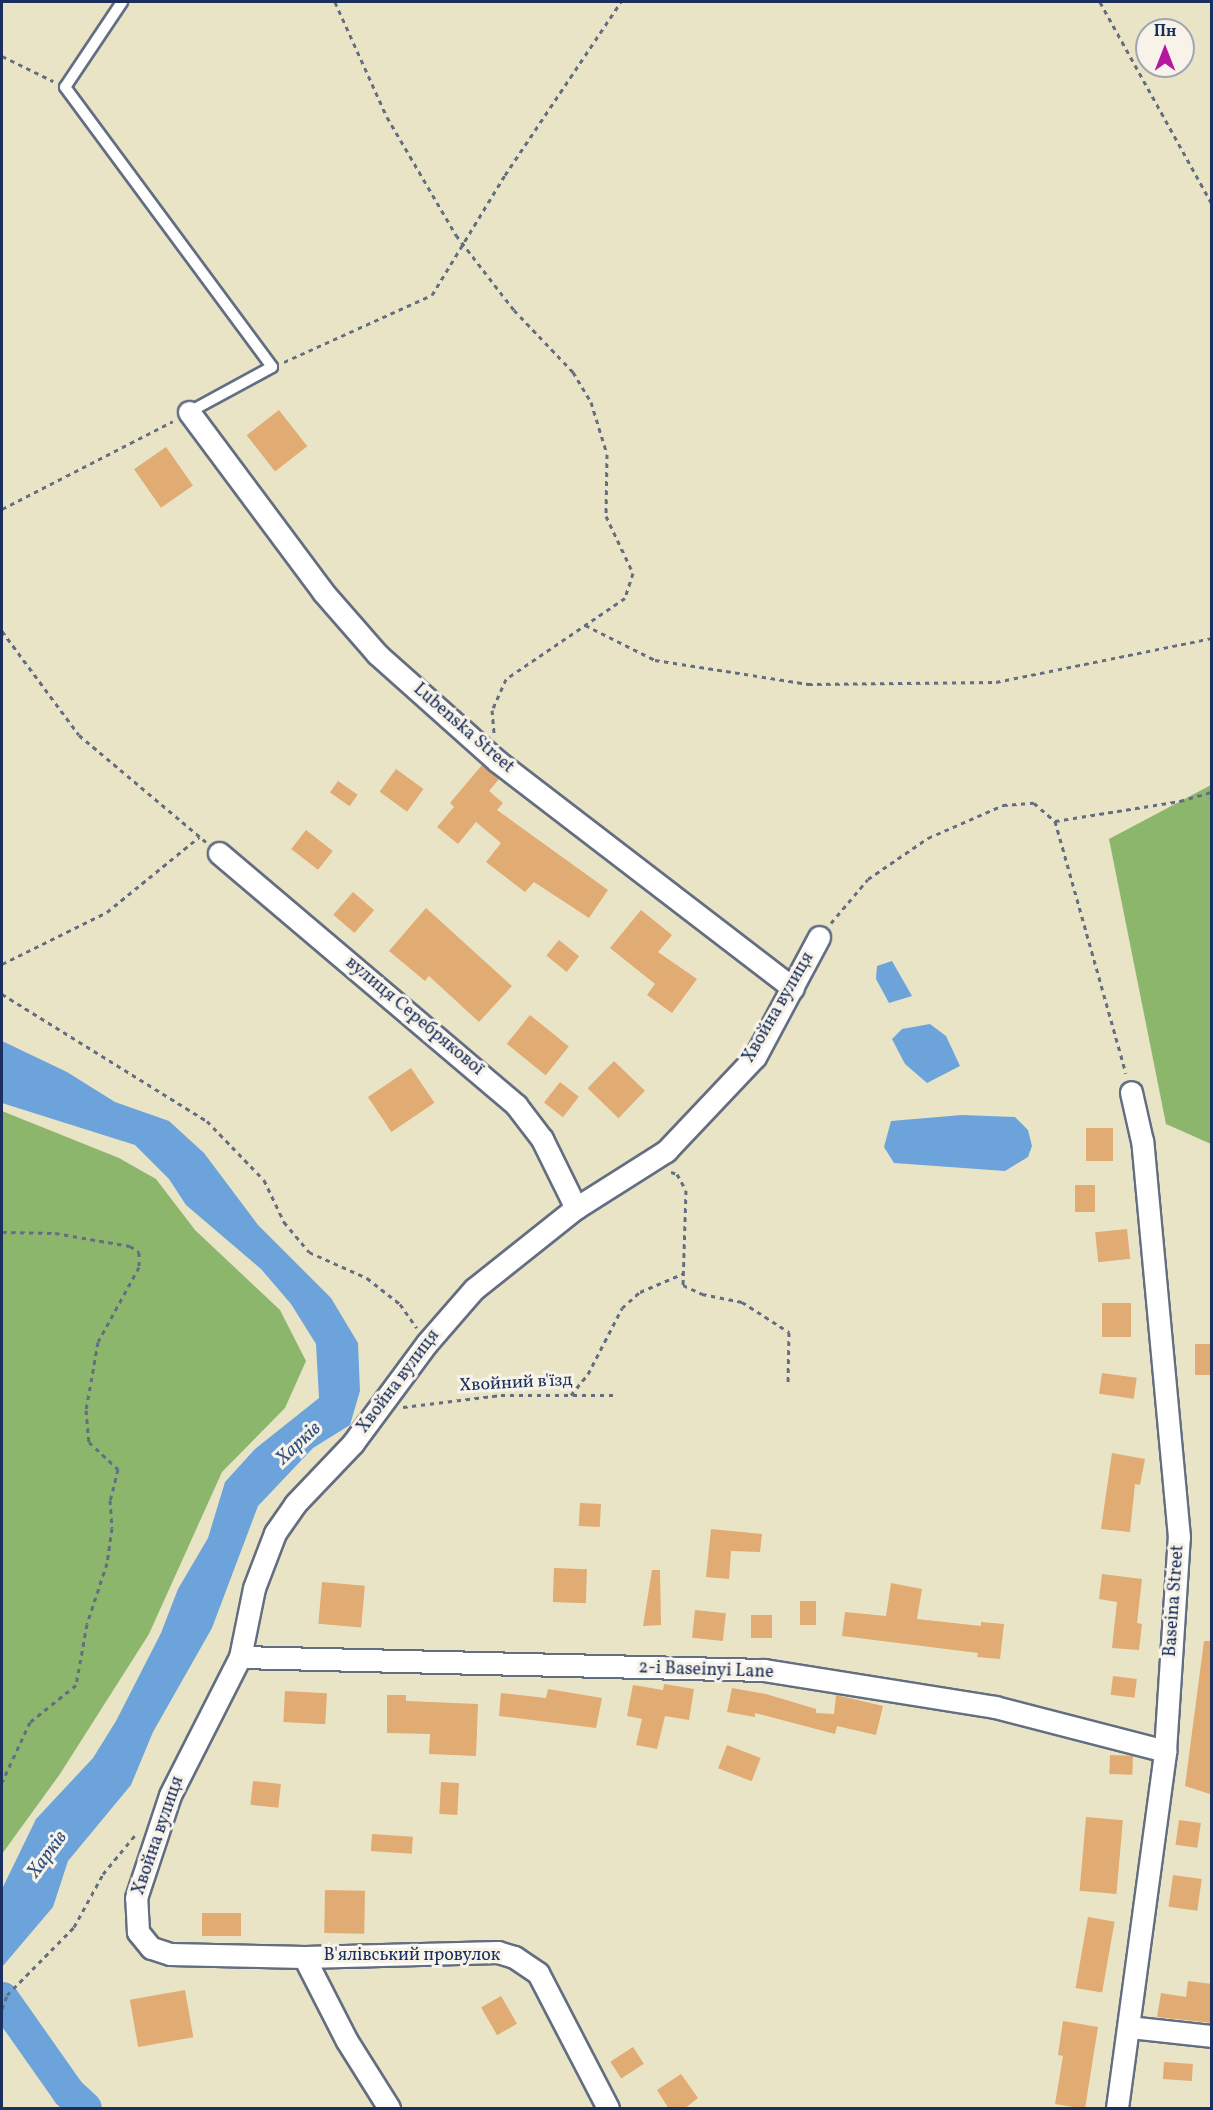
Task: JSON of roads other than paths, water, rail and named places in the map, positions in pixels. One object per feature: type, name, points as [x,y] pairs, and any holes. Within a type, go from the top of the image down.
[{"type":"street","name":"Lubenska Street","points":[[189,412],[323,592],[377,654],[497,761],[794,988]]},
{"type":"street","name":"вулиця Серебрякової","points":[[219,853],[511,1099],[542,1139],[576,1208]]},
{"type":"street","name":"Хвойна вулиця","points":[[138,1932],[136,1898],[170,1795],[240,1657],[254,1588],[275,1533],[295,1504],[380,1410],[427,1343],[474,1289],[576,1208],[666,1151],[755,1057],[794,988],[819,937]]},
{"type":"street","name":"Baseina Street","points":[[1117,2109],[1165,1751],[1179,1537],[1142,1141],[1131,1092]]},
{"type":"street","name":"2-i Baseinyi Lane","points":[[240,1657],[764,1670],[995,1707],[1165,1751]]},
{"type":"street","name":"В'ялівський провулок","points":[[138,1932],[151,1948],[170,1954],[304,1957],[498,1952],[514,1957],[538,1973],[608,2109]]},
{"type":"street","points":[[304,1957],[347,2041],[389,2109]]},
{"type":"street","points":[[1129,2027],[1212,2036]]},
{"type":"lane","points":[[122,2],[65,87],[272,367],[189,412]]},
{"type":"water","points":[[892,961],[912,996],[889,1003],[876,979],[877,966]]},
{"type":"water","points":[[930,1024],[946,1036],[960,1066],[927,1083],[905,1064],[892,1039],[902,1029]]},
{"type":"water","name":"Харків","points":[[2,1041],[67,1072],[115,1102],[169,1121],[204,1153],[258,1225],[331,1298],[358,1343],[360,1391],[350,1425],[313,1448],[258,1506],[212,1628],[153,1732],[131,1785],[68,1861],[53,1907],[2,1967],[2,1889],[36,1819],[93,1758],[116,1721],[161,1633],[178,1589],[208,1538],[225,1482],[255,1449],[319,1398],[316,1344],[291,1304],[261,1269],[186,1205],[169,1179],[135,1145],[2,1103]]},
{"type":"water","points":[[962,1115],[1015,1117],[1028,1130],[1032,1146],[1028,1157],[1005,1171],[894,1163],[884,1147],[891,1121]]},
{"type":"waterway","points":[[2,1998],[68,2092],[85,2108]]}]
